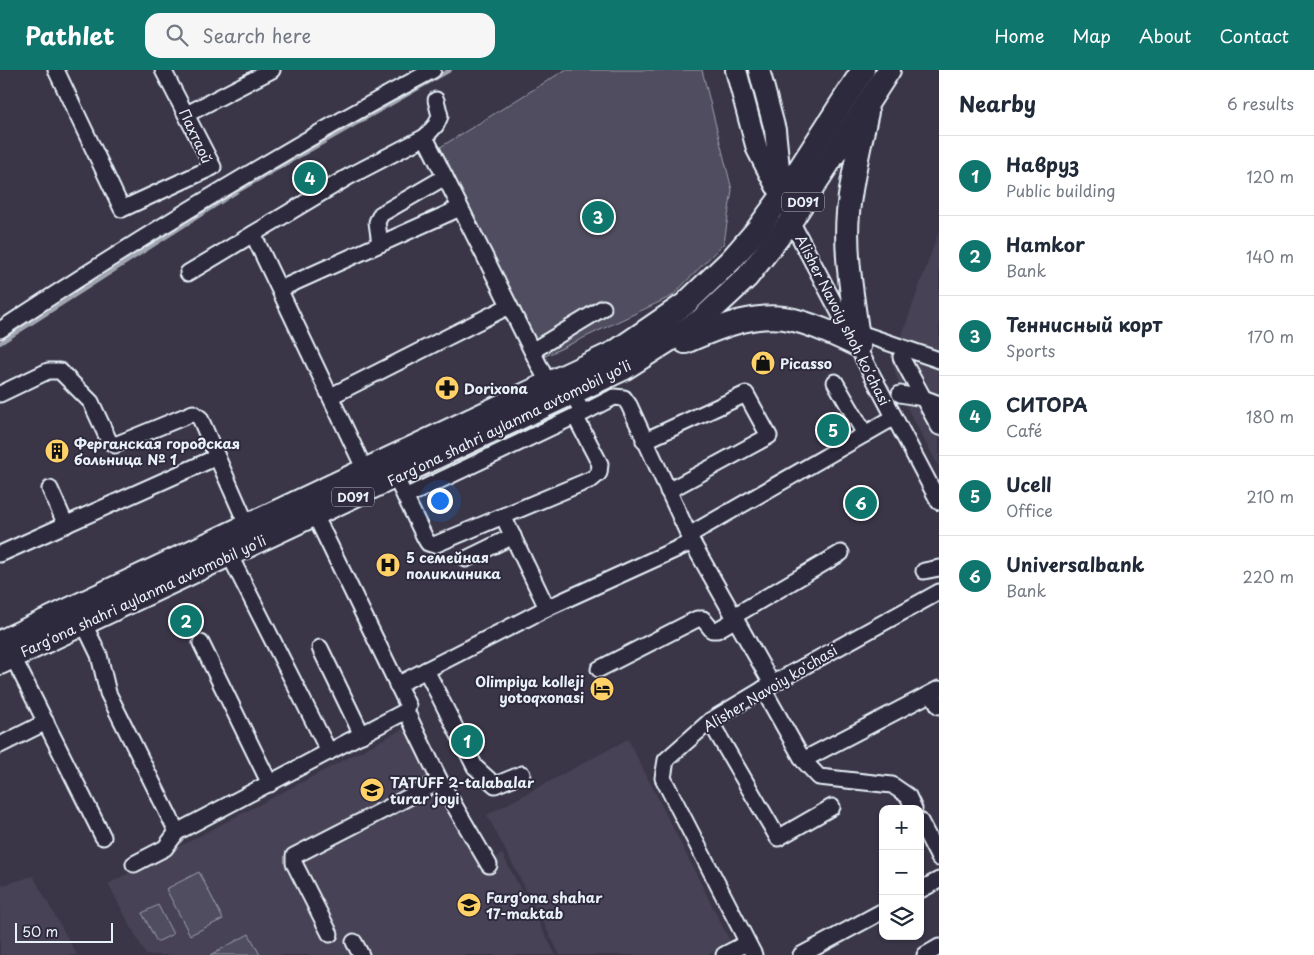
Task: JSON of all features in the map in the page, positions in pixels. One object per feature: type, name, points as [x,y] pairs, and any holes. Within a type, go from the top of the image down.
[{"type":"highway","name":"Fargʻona shahri aylanma avtomobil yoʻli","points":[[4,654],[247,525],[615,352],[686,304],[731,260],[757,230],[782,196],[863,70]]},
{"type":"highway","name":"Fargʻona shahri aylanma avtomobil yoʻli","points":[[4,654],[84,624],[315,515],[400,487],[572,393],[625,368],[700,320],[747,278],[791,221],[889,70]]},
{"type":"highway","points":[[625,368],[715,329],[768,318],[792,319],[858,339],[850,270],[848,214],[855,163],[871,96]]},
{"type":"main road","points":[[736,70],[757,149],[782,196]]},
{"type":"main road","name":"Alisher Navoiy shoh koʻchasi","points":[[759,70],[774,130],[782,196],[791,221]]},
{"type":"street","name":"Пахтаой","points":[[56,70],[122,210],[213,167],[187,114],[165,77],[164,70]]},
{"type":"street","points":[[187,114],[272,70]]},
{"type":"street","points":[[1,324],[228,180],[350,109],[423,70]]},
{"type":"street","points":[[1,324],[231,184],[347,116],[433,70]]},
{"type":"street","points":[[188,273],[348,177],[425,137],[436,125],[440,116],[436,100]]},
{"type":"street","points":[[425,137],[548,384]]},
{"type":"street","points":[[380,244],[377,222],[381,214],[445,177]]},
{"type":"street","points":[[280,289],[460,208]]},
{"type":"street","name":"Alisher Navoiy shoh koʻchasi","points":[[791,221],[858,339],[893,418],[939,502]]},
{"type":"street","points":[[253,234],[365,470]]},
{"type":"street","points":[[331,396],[509,306]]},
{"type":"street","points":[[532,351],[603,308]]},
{"type":"street","points":[[858,339],[939,360]]},
{"type":"street","points":[[901,357],[939,427]]},
{"type":"street","points":[[0,394],[48,371],[60,371],[91,402],[109,441],[115,445],[193,413],[200,418],[247,525]]},
{"type":"street","points":[[835,382],[864,434]]},
{"type":"street","points":[[572,393],[579,415],[600,464],[600,473],[592,479],[434,545],[428,543],[400,487],[579,415],[614,397],[624,398],[691,539],[735,618],[803,760],[819,777],[892,785],[908,796],[912,805]]},
{"type":"street","points":[[644,441],[746,394],[769,436],[668,491]]},
{"type":"street","points":[[900,394],[923,398],[939,404]]},
{"type":"street","points":[[397,685],[547,608],[691,539],[893,418]]},
{"type":"street","points":[[0,554],[217,457]]},
{"type":"street","points":[[50,489],[66,525]]},
{"type":"street","points":[[315,515],[408,706],[406,711],[440,780],[489,865]]},
{"type":"street","points":[[503,516],[547,608]]},
{"type":"street","points":[[466,559],[513,536]]},
{"type":"street","points":[[599,668],[697,619],[703,619],[712,630],[841,554]]},
{"type":"street","points":[[230,556],[330,752]]},
{"type":"street","points":[[924,571],[939,568]]},
{"type":"street","name":"Alisher Navoiy ko'chasi","points":[[751,949],[663,778],[666,760],[710,720],[939,592]]},
{"type":"street","points":[[84,624],[99,655],[108,693],[177,832]]},
{"type":"street","points":[[201,643],[270,784]]},
{"type":"street","points":[[320,648],[362,735]]},
{"type":"street","points":[[4,654],[46,722],[103,837]]},
{"type":"street","points":[[426,670],[475,767],[496,785],[522,774]]},
{"type":"street","points":[[803,760],[937,696]]},
{"type":"street","points":[[134,864],[165,848],[177,832],[406,711]]},
{"type":"street","points":[[710,720],[778,838],[832,807]]},
{"type":"street","points":[[0,745],[46,722]]},
{"type":"street","points":[[330,934],[294,863],[294,856],[440,780]]},
{"type":"street","points":[[924,829],[939,858]]},
{"type":"street","points":[[924,888],[939,880]]},
{"type":"street","points":[[801,955],[879,913]]},
{"type":"street","points":[[925,955],[939,947]]},
{"type":"street","points":[[724,955],[751,949]]},
{"type":"shaded area","points":[[565,70],[702,70],[732,190],[724,243],[672,296],[539,359],[434,151]]},
{"type":"shaded area","points":[[939,231],[939,467],[906,406],[892,363]]},
{"type":"shaded area","name":"TATUFF 2-talabalar turar joyi","points":[[420,720],[493,859],[502,854],[556,955],[146,955],[108,884]]},
{"type":"shaded area","points":[[628,739],[731,943],[708,955],[560,955],[487,815]]},
{"type":"shaded area","points":[[199,872],[223,919],[190,935],[166,889]]},
{"type":"shaded area","points":[[33,876],[77,955],[0,955],[0,886]]},
{"type":"shaded area","points":[[158,905],[173,934],[157,942],[142,913]]},
{"type":"shaded area","points":[[249,934],[260,955],[210,955]]},
{"type":"waterway","points":[[0,343],[236,192],[450,70]]},
{"type":"place","name":"СИТОРА","points":[[310,178]]},
{"type":"place","name":"Теннисный корт","points":[[598,217]]},
{"type":"place","name":"Picasso","points":[[763,363]]},
{"type":"place","name":"Dorixona","points":[[447,388]]},
{"type":"place","name":"Ucell","points":[[833,430]]},
{"type":"place","name":"Ферганская городская больница № 1","points":[[57,451]]},
{"type":"place","name":"Universalbank","points":[[861,503]]},
{"type":"place","name":"5 семейная поликлиника","points":[[388,565]]},
{"type":"place","name":"Hamkor","points":[[186,621]]},
{"type":"place","name":"Olimpiya kolleji yotoqxonasi","points":[[602,689]]},
{"type":"place","name":"Навруз","points":[[467,741]]},
{"type":"place","name":"TATUFF 2-talabalar turar joyi","points":[[372,790]]},
{"type":"place","name":"Farg'ona shahar 17-maktab","points":[[469,905]]}]
